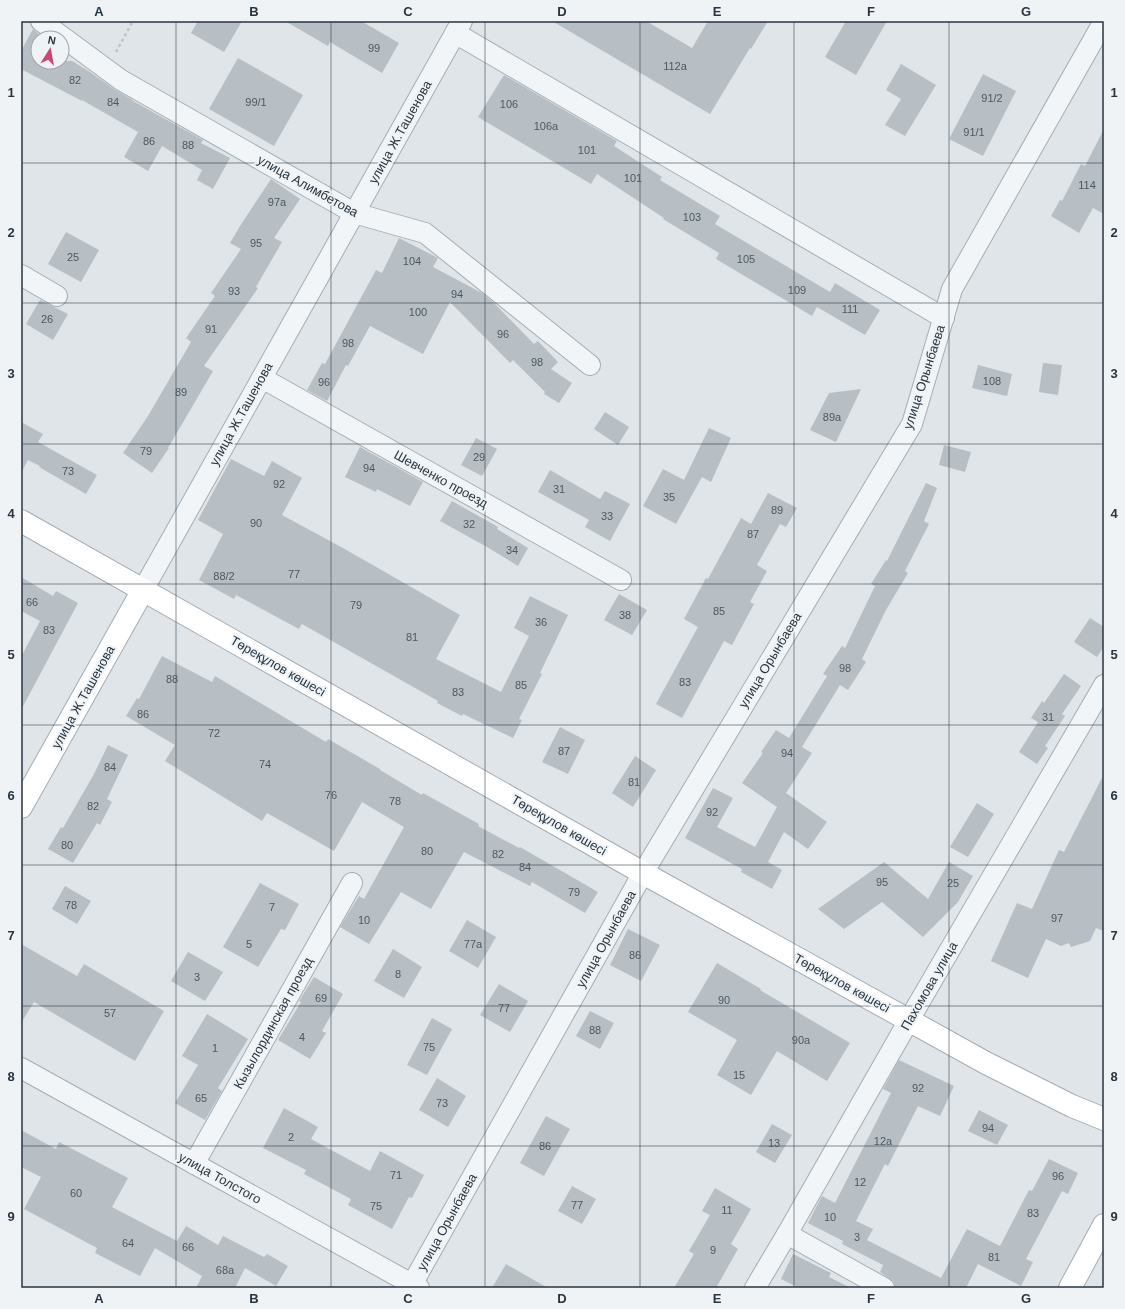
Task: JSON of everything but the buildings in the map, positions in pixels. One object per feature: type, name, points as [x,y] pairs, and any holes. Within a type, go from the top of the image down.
[{"type":"main road","name":"Төреқұлов көшесі","points":[[21,521],[643,873],[986,1063],[1072,1106],[1104,1119]]},
{"type":"main road","name":"улица Ж.Ташенова","points":[[21,807],[143,590]]},
{"type":"main road","points":[[1070,1288],[1104,1225]]},
{"type":"street","name":"улица Алимбетова","points":[[40,21],[120,80],[354,213],[425,233],[590,365]]},
{"type":"street","name":"улица Орынбаева","points":[[414,1287],[643,873],[912,424],[952,289],[1104,22]]},
{"type":"street","name":"улица Ж.Ташенова","points":[[143,590],[459,27]]},
{"type":"street","points":[[459,27],[944,318]]},
{"type":"street","points":[[21,275],[57,296]]},
{"type":"street","name":"Шевченко проезд","points":[[262,378],[621,580]]},
{"type":"street","name":"Пахомова улица","points":[[755,1288],[1104,686]]},
{"type":"street","name":"Кызылординская проезд","points":[[194,1164],[352,883]]},
{"type":"street","name":"улица Толстого","points":[[21,1068],[414,1287]]},
{"type":"street","points":[[787,1234],[884,1288]]},
{"type":"path","points":[[119,46],[133,21]]}]
